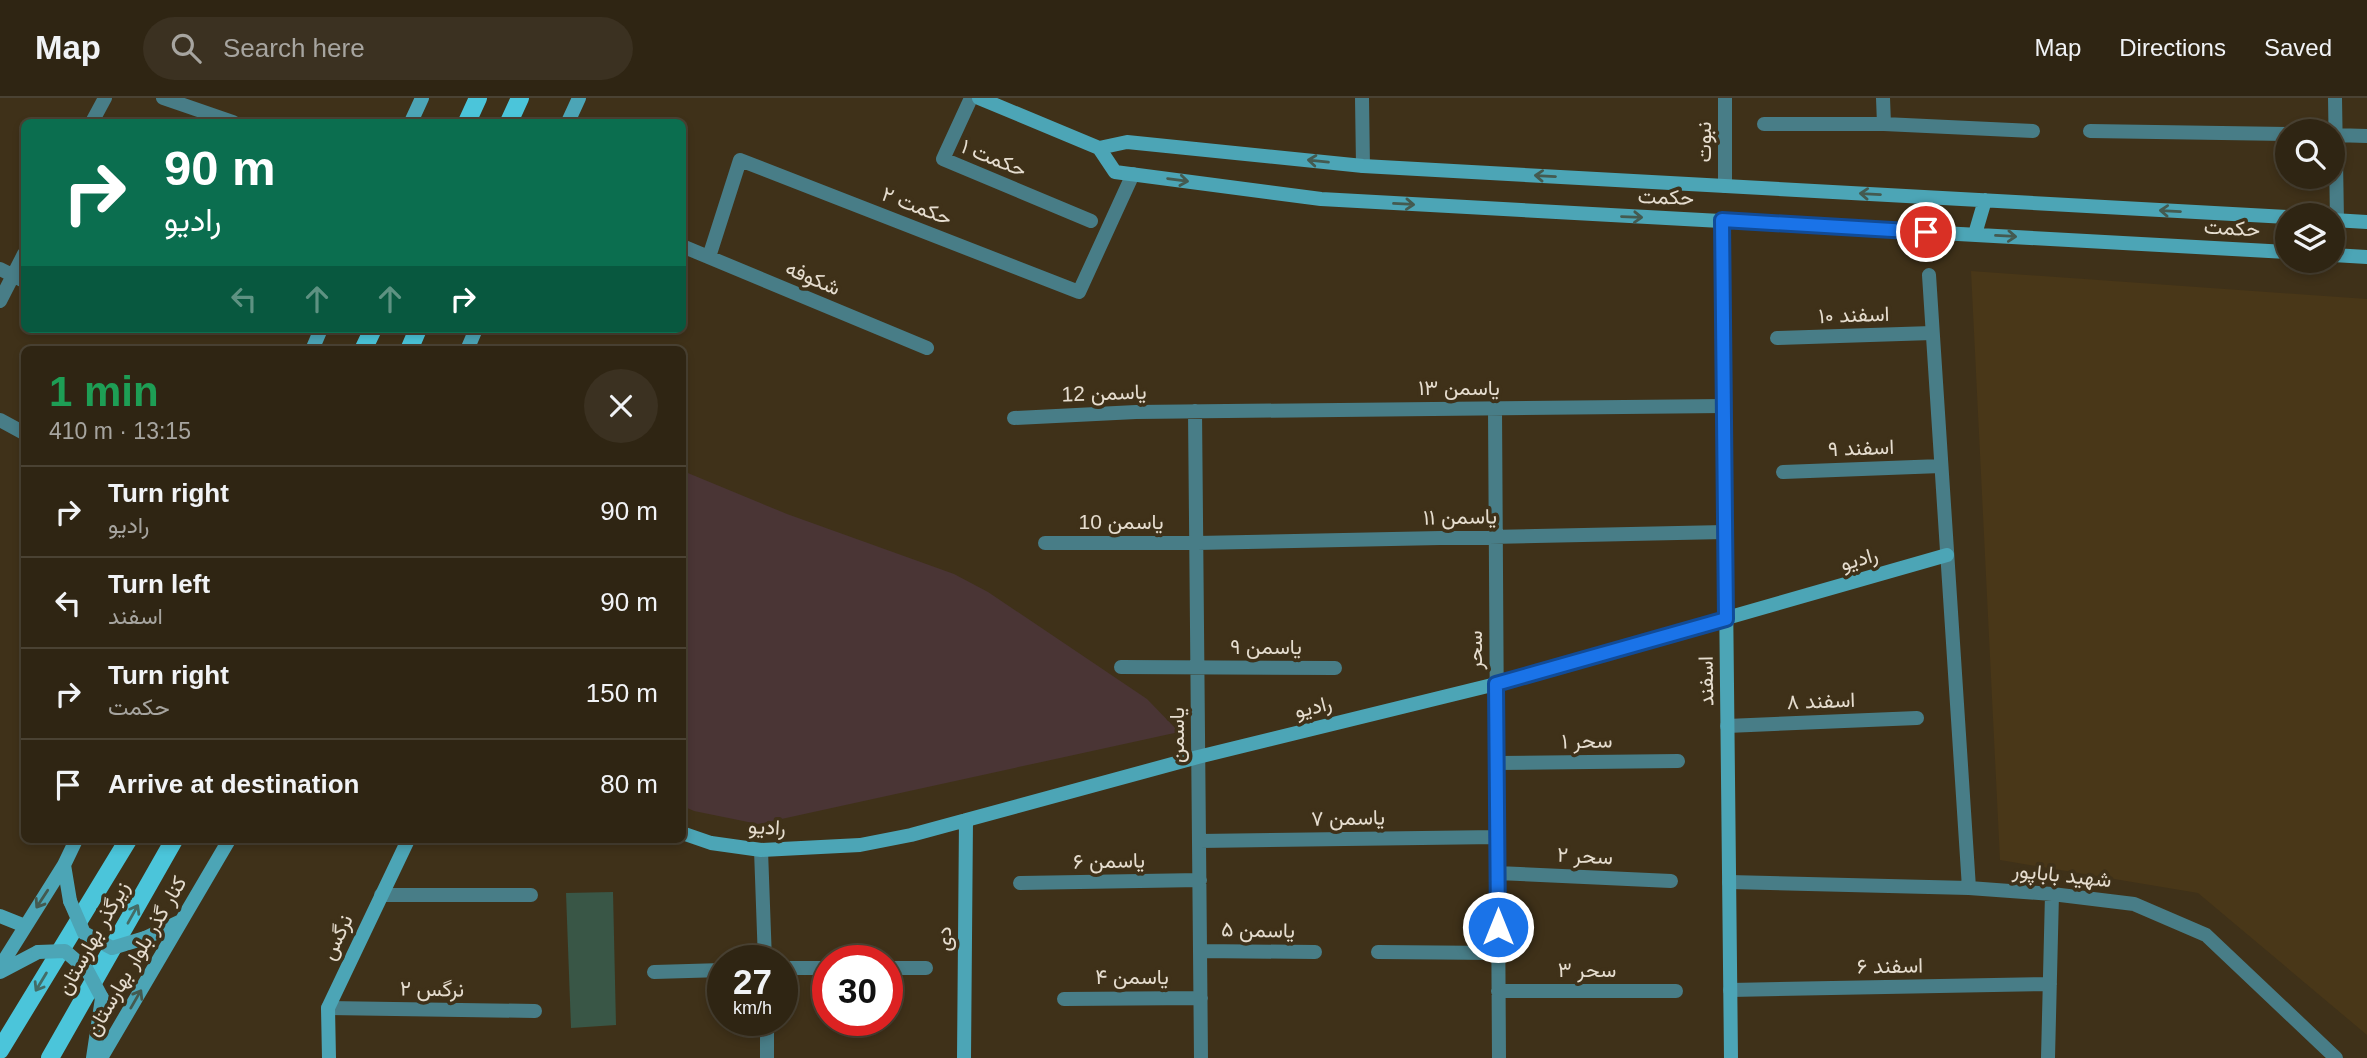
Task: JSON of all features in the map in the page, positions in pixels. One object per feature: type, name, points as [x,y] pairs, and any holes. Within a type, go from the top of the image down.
[{"type":"main road","points":[[468,119],[478,98]]},
{"type":"main road","points":[[510,119],[520,98]]},
{"type":"main road","name":"زیرگذر بهارستان","points":[[0,1050],[126,843]]},
{"type":"main road","name":"زیرگذر بهارستان","points":[[50,1058],[172,843]]},
{"type":"street","points":[[94,119],[105,98]]},
{"type":"street","points":[[163,98],[224,119]]},
{"type":"street","points":[[412,119],[422,98]]},
{"type":"street","points":[[569,119],[579,98]]},
{"type":"street","name":"حکمت ۱","points":[[971,98],[943,159],[1091,220]]},
{"type":"street","name":"حکمت","points":[[979,98],[1100,148],[1127,142],[1363,166],[2275,216]]},
{"type":"street","points":[[1362,98],[1363,166]]},
{"type":"street","name":"نبوت","points":[[1725,98],[1725,186]]},
{"type":"street","points":[[1883,98],[1884,124]]},
{"type":"street","points":[[2334,119],[2335,98]]},
{"type":"street","points":[[1764,124],[1884,124],[2034,131]]},
{"type":"street","points":[[2090,131],[2275,134]]},
{"type":"street","points":[[2345,135],[2367,136]]},
{"type":"street","name":"حکمت","points":[[1100,148],[1115,172],[1321,199],[1591,216],[1722,220],[2275,251]]},
{"type":"street","name":"حکمت ۲","points":[[709,257],[740,160],[1079,292],[1133,174]]},
{"type":"street","points":[[1975,234],[1984,201]]},
{"type":"street","name":"اسفند","points":[[1722,220],[1731,1058]]},
{"type":"street","points":[[2345,221],[2367,222]]},
{"type":"street","name":"شکوفه","points":[[686,248],[927,348]]},
{"type":"street","points":[[2345,256],[2367,257]]},
{"type":"street","points":[[0,302],[13,275]]},
{"type":"street","points":[[1928,275],[1969,888]]},
{"type":"street","name":"اسفند ۱۰","points":[[1776,338],[1932,333]]},
{"type":"street","name":"یاسمن ۱۳","points":[[1195,411],[1724,406]]},
{"type":"street","name":"سحر","points":[[1494,409],[1499,1058]]},
{"type":"street","name":"یاسمن 12","points":[[1014,418],[1195,411]]},
{"type":"street","name":"یاسمن","points":[[1195,411],[1201,1058]]},
{"type":"street","points":[[0,420],[21,431]]},
{"type":"street","name":"اسفند ۹","points":[[1783,472],[1941,466]]},
{"type":"street","name":"یاسمن ۱۱","points":[[1197,543],[1725,532]]},
{"type":"street","name":"یاسمن 10","points":[[1045,543],[1197,543]]},
{"type":"street","name":"رادیو","points":[[686,834],[711,843],[761,850],[860,845],[966,820],[1198,757],[1496,684],[1947,555]]},
{"type":"street","name":"یاسمن ۹","points":[[1121,667],[1335,668]]},
{"type":"street","name":"اسفند ۸","points":[[1727,726],[1917,718]]},
{"type":"street","name":"سحر ۱","points":[[1497,763],[1678,761]]},
{"type":"street","name":"دی","points":[[964,1058],[966,820]]},
{"type":"street","name":"یاسمن ۷","points":[[1199,841],[1497,838]]},
{"type":"street","points":[[0,969],[64,865],[75,843]]},
{"type":"street","name":"کنار گذر بلوار بهارستان","points":[[101,1058],[227,843]]},
{"type":"street","name":"نرگس","points":[[329,1058],[328,1008],[406,843]]},
{"type":"street","points":[[761,850],[764,945]]},
{"type":"street","points":[[64,865],[70,901],[84,933],[112,948],[145,938],[182,920]]},
{"type":"street","name":"سحر ۲","points":[[1497,873],[1671,881]]},
{"type":"street","name":"یاسمن ۶","points":[[1020,883],[1199,880]]},
{"type":"street","name":"شهید باباپور","points":[[1729,882],[1969,888],[2134,904],[2206,935],[2336,1058]]},
{"type":"street","points":[[2048,1058],[2052,894]]},
{"type":"street","points":[[380,895],[531,895]]},
{"type":"street","points":[[0,916],[25,926]]},
{"type":"street","points":[[0,969],[38,952],[65,951],[87,970],[102,998],[93,1058]]},
{"type":"street","name":"یاسمن ۵","points":[[1200,951],[1315,952]]},
{"type":"street","points":[[1378,952],[1498,953]]},
{"type":"street","points":[[903,968],[926,968]]},
{"type":"street","points":[[654,972],[707,970]]},
{"type":"street","name":"اسفند ۶","points":[[1730,990],[2050,984]]},
{"type":"street","name":"سحر ۳","points":[[1498,991],[1676,991]]},
{"type":"street","name":"یاسمن ۴","points":[[1064,999],[1200,998]]},
{"type":"street","name":"نرگس ۲","points":[[328,1008],[535,1011]]},
{"type":"street","points":[[767,1036],[767,1058]]},
{"type":"shaded area","points":[[1971,271],[2367,299],[2367,1035],[2198,893],[2000,860]]},
{"type":"shaded area","points":[[686,472],[787,514],[954,574],[988,592],[1147,699],[1179,732],[758,824],[686,807]]},
{"type":"green space","points":[[613,892],[616,1025],[571,1028],[566,893]]},
{"type":"route","points":[[1498,927],[1496,684],[1726,619],[1722,220],[1926,232]]}]
